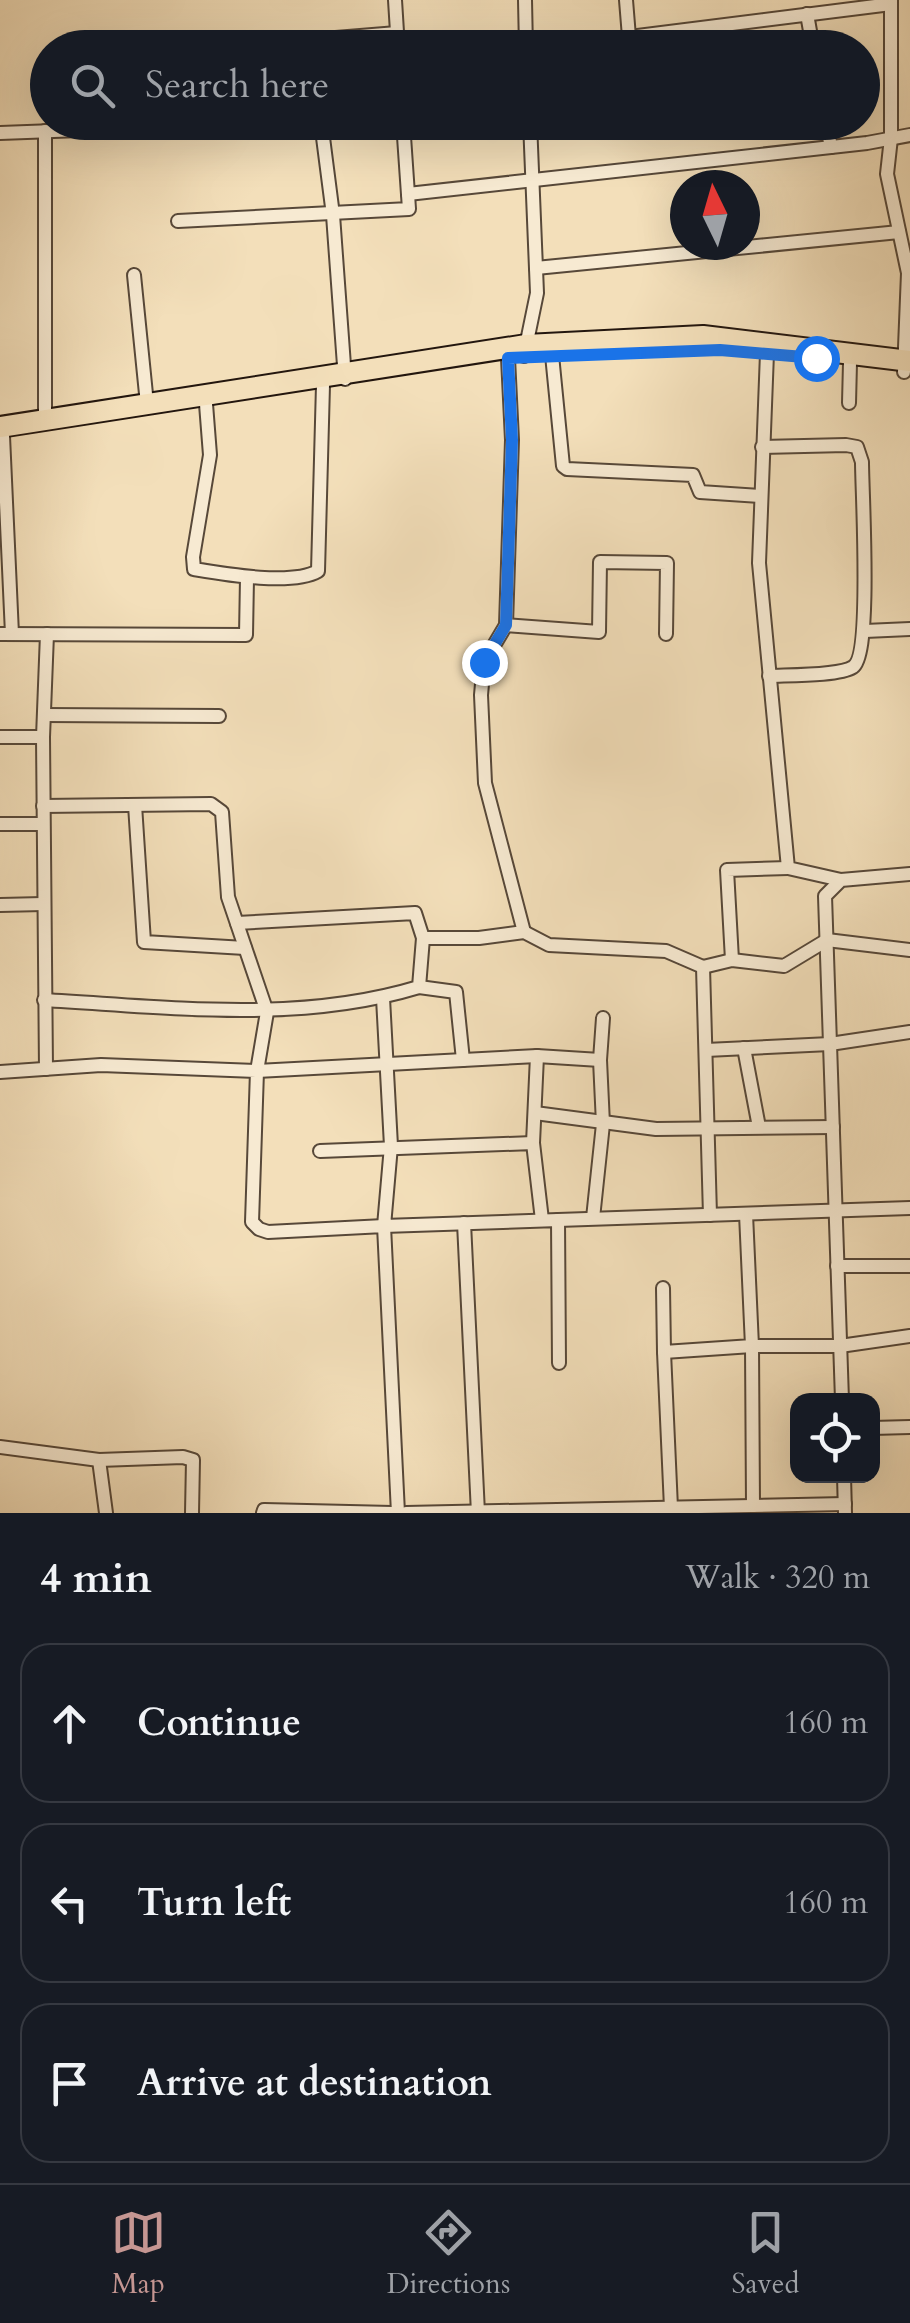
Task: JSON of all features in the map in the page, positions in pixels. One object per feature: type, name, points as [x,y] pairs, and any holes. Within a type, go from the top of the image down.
[{"type":"main road","points":[[1,434],[147,404],[519,353],[703,336],[907,366]]},
{"type":"main road","points":[[519,353],[767,353],[907,366]]},
{"type":"main road","points":[[1,434],[323,386],[345,377]]},
{"type":"street","points":[[395,0],[397,30]]},
{"type":"street","points":[[526,0],[526,30]]},
{"type":"street","points":[[626,0],[628,30]]},
{"type":"street","points":[[678,30],[891,2],[891,138],[887,174],[908,274],[907,366]]},
{"type":"street","points":[[807,14],[810,30]]},
{"type":"street","points":[[0,133],[30,132]]},
{"type":"street","points":[[880,140],[910,135]]},
{"type":"street","points":[[45,140],[45,415]]},
{"type":"street","points":[[323,140],[345,377]]},
{"type":"street","points":[[178,221],[409,209],[404,140]]},
{"type":"street","points":[[524,932],[485,783],[480,695],[484,662],[506,625],[519,353],[536,293],[531,140]]},
{"type":"street","points":[[830,140],[831,147]]},
{"type":"street","points":[[408,194],[878,140]]},
{"type":"street","points":[[536,268],[899,232]]},
{"type":"street","points":[[134,275],[147,404]]},
{"type":"street","points":[[767,353],[758,563],[788,868]]},
{"type":"street","points":[[552,355],[563,466],[693,475],[700,492],[760,496]]},
{"type":"street","points":[[849,404],[850,363]]},
{"type":"street","points":[[206,404],[210,455],[194,569],[247,578],[303,576],[318,571],[323,386]]},
{"type":"street","points":[[1,434],[6,634],[246,635],[247,578]]},
{"type":"street","points":[[762,447],[846,444],[857,446],[860,452],[865,631],[861,660],[850,669],[769,676]]},
{"type":"street","points":[[506,625],[599,632],[600,562],[667,562],[666,634]]},
{"type":"street","points":[[865,631],[910,629]]},
{"type":"street","points":[[46,1069],[43,737],[48,634]]},
{"type":"street","points":[[44,714],[219,716]]},
{"type":"street","points":[[0,737],[43,737]]},
{"type":"street","points":[[43,806],[211,804],[222,812],[228,896],[267,1012],[257,1070],[252,1222],[260,1230],[910,1208]]},
{"type":"street","points":[[135,805],[144,942],[245,948]]},
{"type":"street","points":[[0,824],[43,824]]},
{"type":"street","points":[[732,960],[727,870],[788,868],[841,880],[910,874]]},
{"type":"street","points":[[841,880],[825,896],[842,1393]]},
{"type":"street","points":[[0,905],[43,904]]},
{"type":"street","points":[[236,923],[416,913],[423,938],[419,988]]},
{"type":"street","points":[[423,938],[480,938],[524,932],[548,945],[666,951],[704,967],[732,960],[784,966],[827,940],[910,950]]},
{"type":"street","points":[[704,967],[710,1214]]},
{"type":"street","points":[[44,1000],[267,1012],[382,998],[419,988],[456,992],[463,1060]]},
{"type":"street","points":[[263,1513],[395,1513],[384,1226],[391,1146],[382,998]]},
{"type":"street","points":[[593,1218],[602,1124],[603,1018]]},
{"type":"street","points":[[706,1050],[830,1044],[910,1032]]},
{"type":"street","points":[[744,1048],[759,1127]]},
{"type":"street","points":[[537,1056],[534,1142],[542,1220]]},
{"type":"street","points":[[0,1072],[101,1065],[257,1070],[537,1056],[600,1060]]},
{"type":"street","points":[[534,1113],[656,1128],[833,1127]]},
{"type":"street","points":[[320,1151],[534,1142]]},
{"type":"street","points":[[746,1214],[753,1506]]},
{"type":"street","points":[[558,1220],[559,1363]]},
{"type":"street","points":[[464,1223],[478,1512]]},
{"type":"street","points":[[838,1266],[910,1266]]},
{"type":"street","points":[[664,1288],[671,1508]]},
{"type":"street","points":[[664,1352],[840,1346],[910,1336]]},
{"type":"street","points":[[880,1428],[910,1427]]},
{"type":"street","points":[[0,1447],[99,1460],[192,1460],[192,1513]]},
{"type":"street","points":[[99,1460],[106,1513]]},
{"type":"street","points":[[406,1513],[753,1506],[845,1509],[844,1483]]},
{"type":"route","points":[[484,662],[506,625],[512,440],[508,358],[720,350],[816,358]]}]
